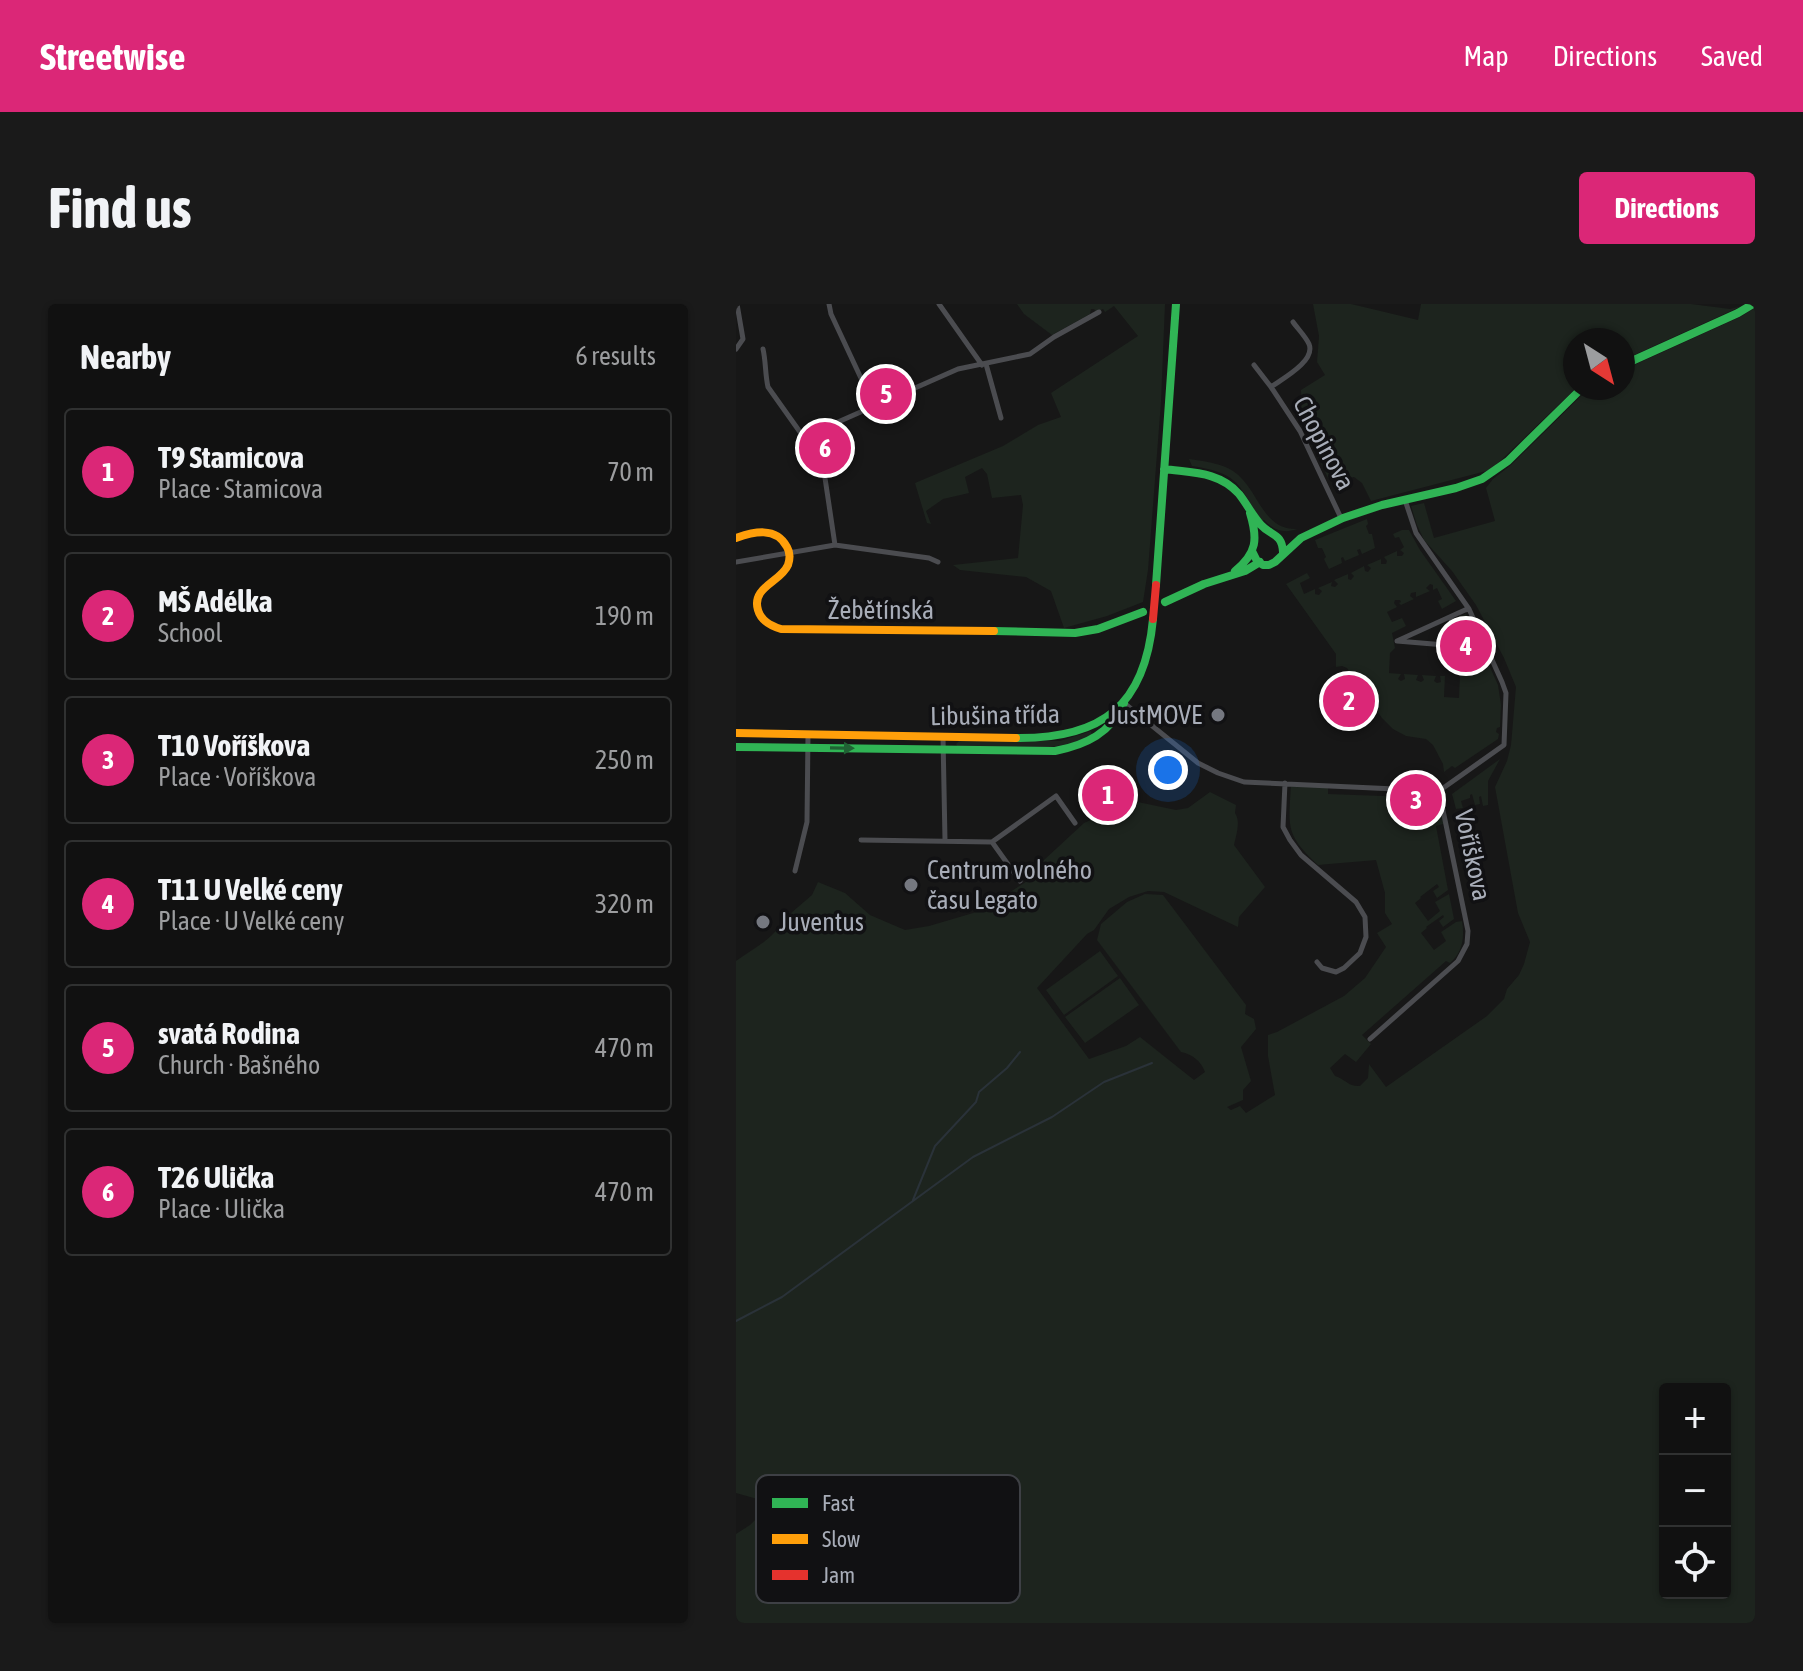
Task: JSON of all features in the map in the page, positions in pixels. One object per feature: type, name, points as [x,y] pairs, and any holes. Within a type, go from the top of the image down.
[{"type":"street","points":[[736,349],[743,339],[737,304]]},
{"type":"street","points":[[829,304],[874,406]]},
{"type":"street","points":[[939,304],[984,364],[1001,418]]},
{"type":"street","points":[[1124,703],[1134,689],[1151,646],[1176,304]]},
{"type":"street","points":[[1635,360],[1753,304]]},
{"type":"street","points":[[804,437],[958,369],[1030,354],[1099,312]]},
{"type":"street","name":"Chopinova","points":[[1271,387],[1306,361],[1310,353],[1309,345],[1293,322]]},
{"type":"street","points":[[763,349],[768,387],[817,456],[825,478],[835,545]]},
{"type":"street","name":"Chopinova","points":[[1254,365],[1300,431],[1341,518]]},
{"type":"street","points":[[1283,552],[1296,540],[1341,518],[1470,484],[1491,475],[1570,400]]},
{"type":"street","points":[[1164,469],[1220,478],[1237,491],[1248,509],[1270,533],[1281,539],[1296,540]]},
{"type":"street","points":[[1405,500],[1421,542],[1469,609],[1506,693],[1504,745],[1439,791]]},
{"type":"street","points":[[1231,574],[1246,562],[1256,539],[1248,509]]},
{"type":"street","points":[[736,538],[769,531],[779,536],[789,552]]},
{"type":"street","points":[[1256,539],[1270,533]]},
{"type":"street","points":[[1252,551],[1260,562],[1275,563],[1283,552],[1281,539]]},
{"type":"street","points":[[736,562],[835,545],[929,558],[938,562]]},
{"type":"street","name":"Žebětínská","points":[[789,552],[787,567],[766,585],[757,603],[761,619],[781,629],[1075,633],[1098,629],[1143,612]]},
{"type":"street","points":[[1165,602],[1245,571],[1260,562]]},
{"type":"street","points":[[1450,617],[1459,636],[1457,646],[1397,641],[1450,617],[1469,609]]},
{"type":"street","name":"Libušina třída","points":[[736,733],[1052,737],[1072,734],[1094,725],[1124,703]]},
{"type":"street","name":"Libušina třída","points":[[736,747],[1065,749],[1090,741],[1111,726],[1124,703]]},
{"type":"street","name":"Voříškova","points":[[1124,703],[1198,763],[1244,782],[1439,791],[1468,931],[1467,944],[1458,961],[1370,1039]]},
{"type":"street","points":[[795,871],[807,822],[808,734]]},
{"type":"street","points":[[943,737],[945,840]]},
{"type":"street","points":[[1285,783],[1283,827],[1290,840],[1301,855],[1356,902],[1365,917],[1366,937],[1360,953],[1336,972],[1322,968],[1317,962]]},
{"type":"street","points":[[861,840],[992,842],[1056,796],[1075,823]]},
{"type":"street","points":[[992,842],[1020,881]]},
{"type":"shaded area","points":[[1017,304],[1165,304],[1161,402],[1143,602],[1064,628],[1051,591],[1026,577],[960,570],[953,565],[1018,558],[1023,505],[1021,495],[992,498],[987,474],[982,468],[965,477],[969,493],[943,499],[926,511],[931,524],[927,523],[915,483],[1003,446],[1038,425],[1061,417],[1051,393],[1138,336],[1114,306],[1105,312],[1103,309],[1096,312],[1091,309],[1090,314],[1052,335],[1024,314]]},
{"type":"shaded area","points":[[1313,304],[1351,304],[1418,320],[1421,304],[1691,304],[1730,309],[1742,306],[1635,355],[1635,328],[1563,328],[1563,400],[1490,470],[1371,501],[1362,483],[1354,477],[1334,481],[1328,478],[1302,423],[1301,390],[1325,375],[1317,362],[1319,336]]},
{"type":"shaded area","points":[[1755,308],[1755,1623],[736,1623],[736,1534],[756,1519],[756,1603],[1020,1603],[1020,1475],[756,1475],[756,1499],[736,1493],[736,961],[769,937],[812,895],[818,882],[845,893],[870,915],[905,930],[929,926],[980,911],[1032,878],[1044,860],[1084,823],[1133,801],[1176,810],[1188,808],[1210,792],[1236,805],[1238,824],[1234,845],[1265,887],[1239,917],[1238,927],[1164,892],[1148,891],[1129,897],[1109,909],[1094,930],[1037,988],[1089,1059],[1126,1046],[1140,1037],[1194,1080],[1205,1072],[1196,1059],[1181,1052],[1097,940],[1101,924],[1127,902],[1145,894],[1163,895],[1246,1005],[1245,1014],[1254,1019],[1256,1029],[1241,1047],[1251,1081],[1243,1090],[1243,1100],[1227,1107],[1231,1110],[1240,1106],[1246,1113],[1275,1095],[1268,1056],[1268,1035],[1344,996],[1365,978],[1386,947],[1377,933],[1392,924],[1385,913],[1385,893],[1376,860],[1318,865],[1299,845],[1291,828],[1291,783],[1328,785],[1328,794],[1410,797],[1409,803],[1419,803],[1421,790],[1439,791],[1446,823],[1436,826],[1448,890],[1437,898],[1433,891],[1439,887],[1437,884],[1415,903],[1428,921],[1440,911],[1435,902],[1449,894],[1454,919],[1443,927],[1439,921],[1443,915],[1421,933],[1434,950],[1446,941],[1441,932],[1462,921],[1460,950],[1450,963],[1446,961],[1362,1035],[1371,1044],[1356,1062],[1345,1054],[1330,1068],[1335,1076],[1360,1086],[1368,1078],[1369,1064],[1386,1087],[1487,1016],[1504,999],[1507,989],[1519,975],[1530,942],[1518,913],[1495,787],[1511,745],[1516,687],[1476,605],[1452,571],[1424,540],[1411,506],[1424,503],[1434,538],[1495,521],[1486,488],[1577,400],[1635,400],[1635,365]]},
{"type":"shaded area","points":[[1189,459],[1217,464],[1233,471],[1242,478],[1275,523],[1297,529],[1279,530],[1262,521],[1242,489],[1229,477],[1192,466]]},
{"type":"shaded area","points":[[1367,519],[1366,526],[1372,534],[1375,548],[1362,554],[1360,549],[1357,550],[1359,555],[1345,561],[1343,557],[1342,563],[1329,569],[1322,548],[1318,548],[1315,540]]},
{"type":"shaded area","points":[[1409,530],[1456,601],[1442,609],[1437,588],[1433,590],[1430,584],[1426,588],[1430,591],[1416,597],[1416,592],[1411,593],[1414,599],[1401,605],[1400,600],[1395,600],[1397,607],[1387,612],[1392,622],[1402,618],[1406,626],[1392,633],[1395,648],[1390,653],[1389,673],[1401,674],[1398,679],[1401,681],[1405,679],[1404,674],[1418,675],[1416,680],[1421,682],[1424,680],[1422,675],[1436,676],[1434,681],[1437,683],[1441,682],[1440,676],[1445,676],[1444,697],[1459,698],[1460,674],[1467,674],[1468,663],[1459,651],[1469,651],[1469,643],[1459,642],[1456,624],[1458,617],[1466,614],[1498,685],[1501,705],[1500,727],[1496,732],[1498,739],[1444,772],[1433,745],[1426,739],[1406,736],[1393,729],[1347,668],[1336,667],[1336,654],[1286,584],[1307,573],[1310,578],[1300,583],[1304,594],[1315,589],[1315,594],[1319,595],[1322,591],[1318,588],[1332,582],[1331,586],[1335,587],[1338,584],[1334,580],[1348,574],[1351,580],[1354,576],[1351,573],[1364,566],[1368,572],[1371,568],[1367,565],[1381,559],[1381,564],[1386,564],[1384,557],[1397,551],[1397,556],[1404,553],[1400,550],[1404,547],[1399,537],[1395,538],[1393,534]]},
{"type":"shaded area","points":[[1091,731],[1092,735],[1077,741],[1044,748],[956,744],[959,741],[1060,741]]},
{"type":"shaded area","points":[[1500,759],[1488,781],[1488,805],[1483,806],[1481,796],[1480,804],[1475,805],[1472,794],[1461,801],[1463,808],[1456,809],[1452,794]]},
{"type":"shaded area","points":[[1100,951],[1118,976],[1064,1015],[1046,990]]},
{"type":"shaded area","points":[[1120,978],[1139,1005],[1085,1043],[1065,1017]]},
{"type":"waterway","points":[[913,1200],[935,1146],[976,1102],[979,1092],[1020,1052]]},
{"type":"waterway","points":[[736,1321],[782,1297],[973,1157],[1052,1117],[1104,1082],[1152,1063]]},
{"type":"traffic: fast","points":[[1156,585],[1176,304]]},
{"type":"traffic: fast","points":[[1635,360],[1753,304]]},
{"type":"traffic: fast","points":[[1252,551],[1257,561],[1269,565],[1301,538],[1343,518],[1482,479],[1508,461],[1570,400]]},
{"type":"traffic: fast","points":[[1164,469],[1204,474],[1231,486],[1261,525],[1278,538],[1283,552]]},
{"type":"traffic: fast","points":[[1235,571],[1248,558],[1254,545],[1250,513]]},
{"type":"traffic: fast","points":[[1165,602],[1204,584],[1245,571],[1260,562]]},
{"type":"traffic: fast","points":[[994,631],[1075,633],[1098,629],[1143,612]]},
{"type":"traffic: fast","points":[[1016,738],[1073,732],[1095,724],[1114,712],[1129,695],[1140,674],[1153,619]]},
{"type":"traffic: fast","points":[[736,747],[1055,751],[1087,741],[1105,730],[1124,703]]},
{"type":"traffic: slow","points":[[736,538],[771,533],[782,540],[788,549],[788,565],[763,590],[757,602],[761,617],[777,628],[994,631]]},
{"type":"traffic: slow","points":[[736,733],[1016,738]]},
{"type":"traffic: jam","points":[[1153,619],[1156,585]]},
{"type":"place","name":"svatá Rodina","points":[[886,394]]},
{"type":"place","name":"T26 Ulička","points":[[825,448]]},
{"type":"place","name":"T11 U Velké ceny","points":[[1466,646]]},
{"type":"place","name":"MŠ Adélka","points":[[1349,701]]},
{"type":"place","name":"JustMOVE","points":[[1218,715]]},
{"type":"place","name":"T9 Stamicova","points":[[1108,795]]},
{"type":"place","name":"T10 Voříškova","points":[[1416,800]]},
{"type":"place","name":"Centrum volného času Legato","points":[[911,885]]},
{"type":"place","name":"Juventus","points":[[763,922]]}]
